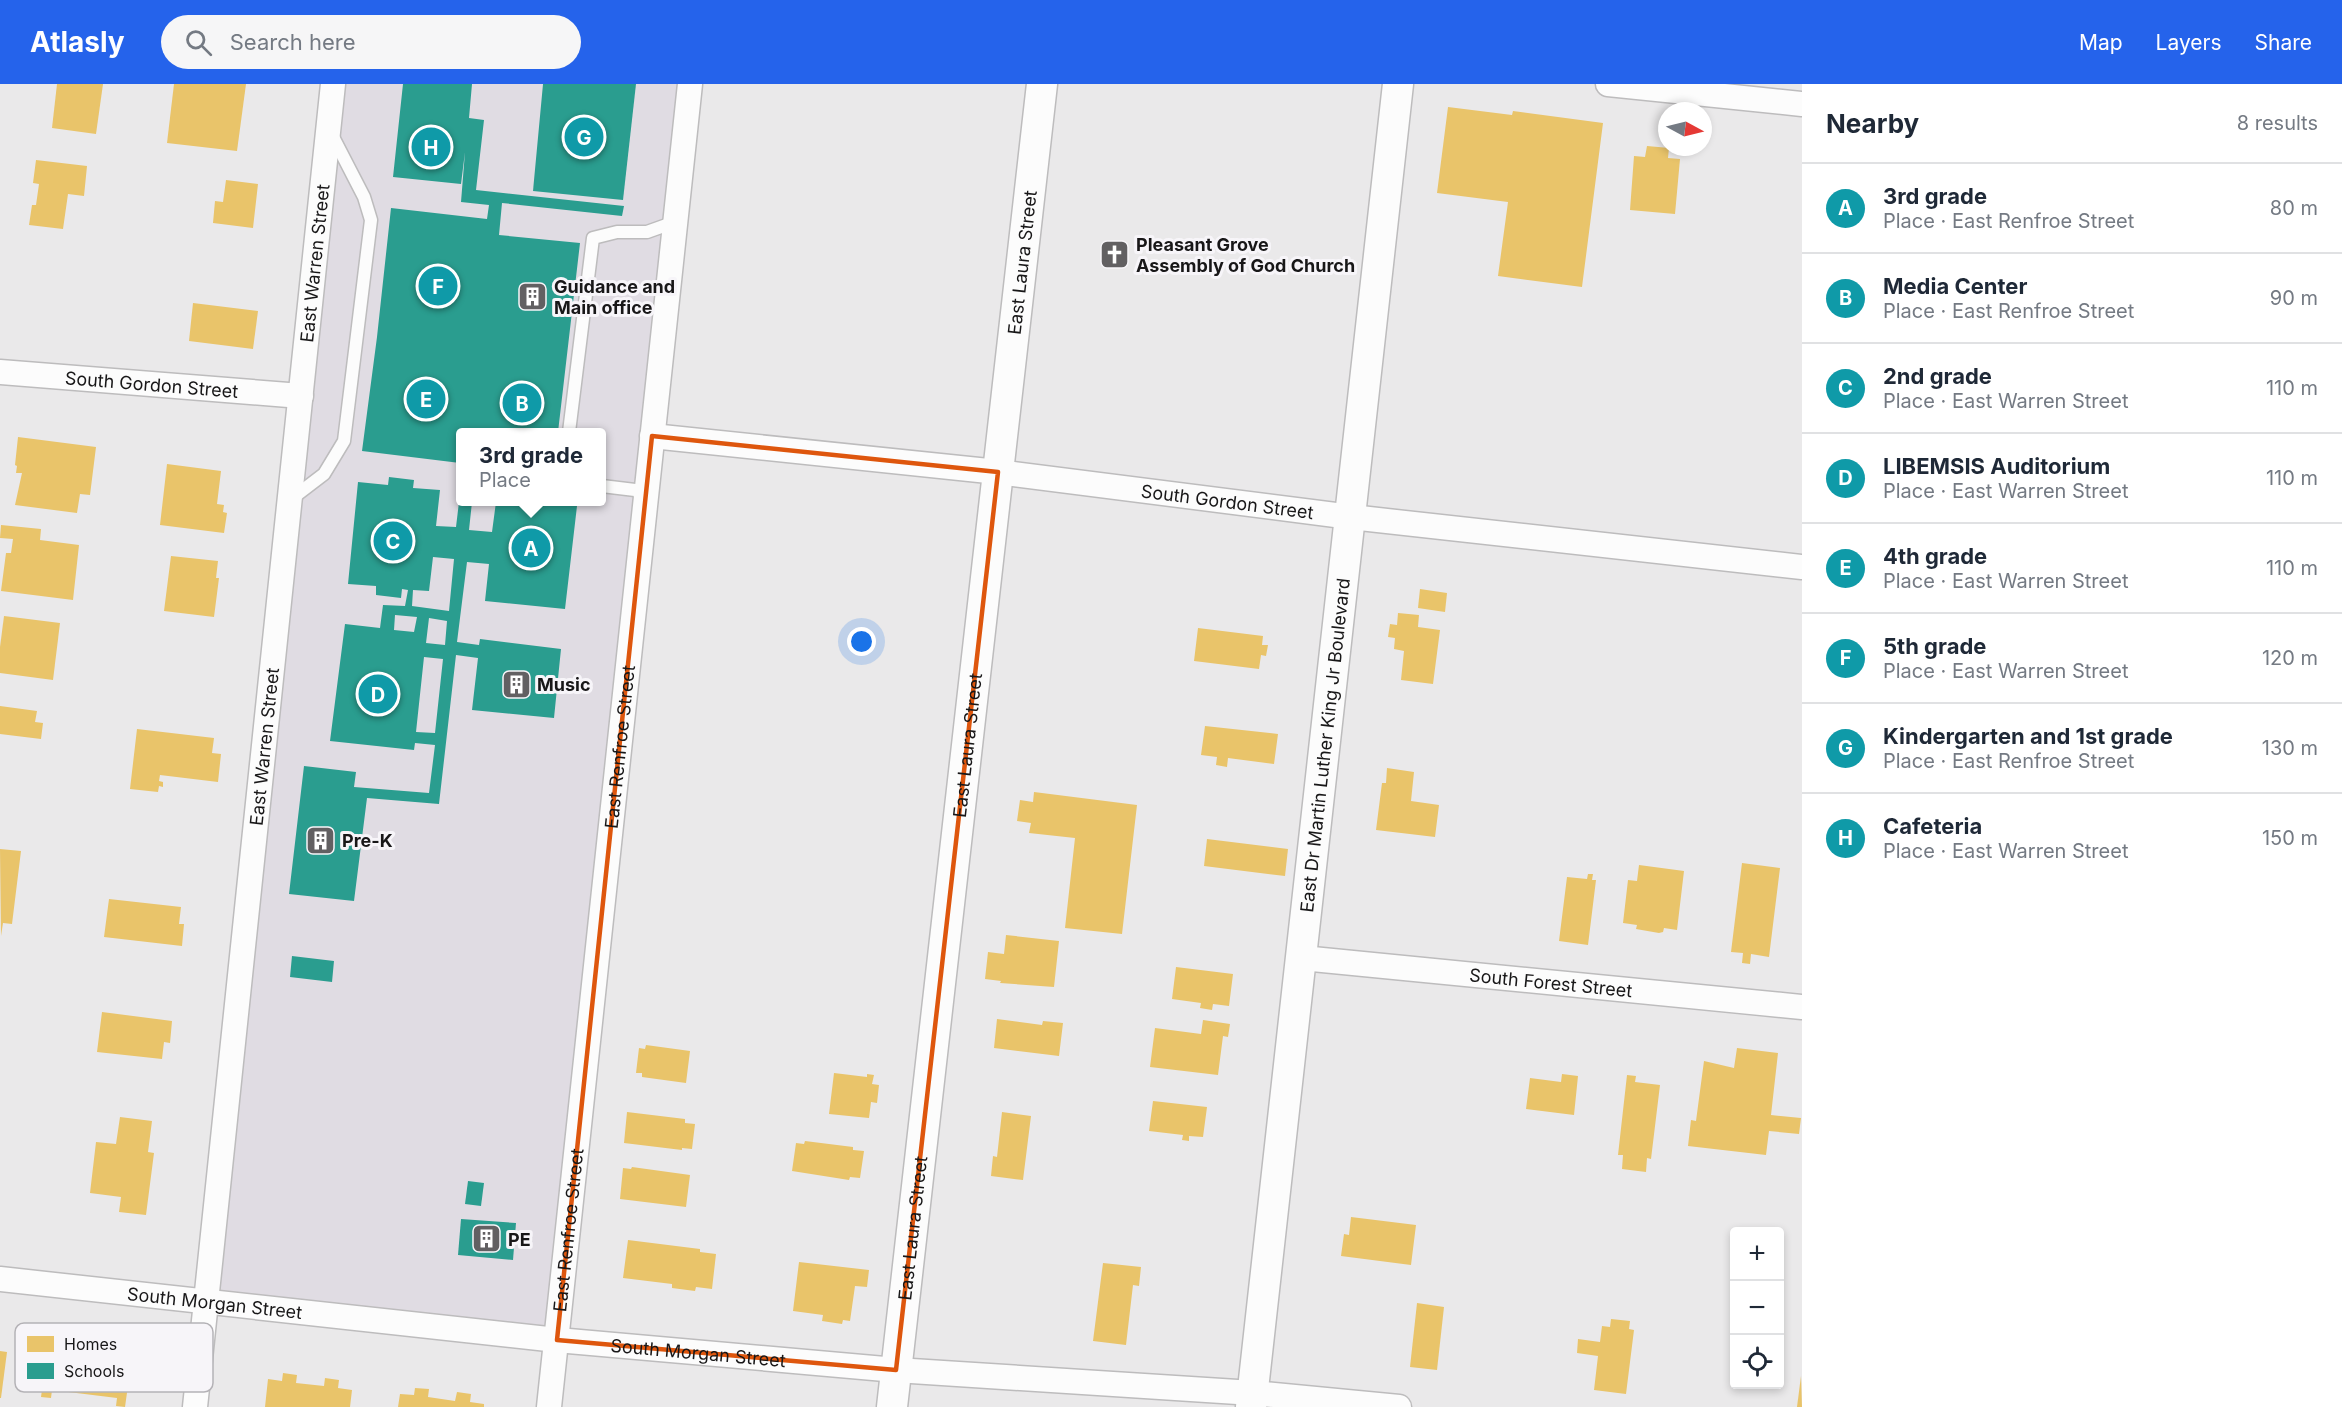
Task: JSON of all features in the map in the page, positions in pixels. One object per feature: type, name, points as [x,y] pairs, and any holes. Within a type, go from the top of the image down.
[{"type":"street","name":"East Warren Street","points":[[205,1323],[333,84]]},
{"type":"street","name":"East Renfroe Street","points":[[549,1407],[690,84]]},
{"type":"street","name":"East Laura Street","points":[[892,1407],[1042,84]]},
{"type":"street","name":"East Dr Martin Luther King Jr Boulevard","points":[[1252,1400],[1398,84]]},
{"type":"street","points":[[1608,84],[1802,104]]},
{"type":"street","name":"South Gordon Street","points":[[0,372],[301,396]]},
{"type":"street","name":"South Gordon Street","points":[[652,436],[998,472],[1351,517],[1802,567]]},
{"type":"street","name":"South Forest Street","points":[[1302,958],[1802,1007]]},
{"type":"street","name":"South Morgan Street","points":[[0,1279],[556,1340],[1252,1400],[1399,1407]]},
{"type":"street","name":"East Warren Street","points":[[195,1407],[197,1392]]},
{"type":"lane","points":[[290,500],[324,474],[344,441],[371,220],[364,197],[329,129]]},
{"type":"lane","points":[[569,428],[593,238],[617,232],[647,232],[675,222]]},
{"type":"lane","points":[[606,486],[634,490],[646,498]]},
{"type":"highlighted area","points":[[652,436],[998,472],[896,1370],[557,1340]]},
{"type":"shaded area","points":[[333,84],[690,84],[557,1340],[208,1302]]},
{"type":"building: Homes","points":[[57,84],[103,84],[96,134],[52,128]]},
{"type":"building: Homes","points":[[174,84],[246,84],[237,151],[167,143]]},
{"type":"building: Homes","points":[[1448,107],[1512,115],[1513,111],[1603,123],[1582,287],[1498,276],[1508,202],[1437,193]]},
{"type":"building: Homes","points":[[1647,146],[1658,147],[1658,156],[1680,159],[1675,214],[1630,210],[1634,156],[1645,157]]},
{"type":"building: Homes","points":[[36,160],[87,166],[84,196],[68,194],[63,229],[29,225],[32,205],[36,205],[39,184],[33,183]]},
{"type":"building: Homes","points":[[226,180],[258,184],[253,228],[213,223],[215,201],[223,202]]},
{"type":"building: Homes","points":[[193,303],[258,311],[253,349],[189,341]]},
{"type":"building: Homes","points":[[18,437],[96,447],[90,495],[80,494],[77,513],[15,505],[22,473],[16,473],[17,466],[15,465]]},
{"type":"building: Homes","points":[[167,464],[221,471],[217,504],[224,505],[223,512],[227,513],[224,533],[160,525]]},
{"type":"building: Homes","points":[[1,525],[41,529],[40,540],[79,545],[73,600],[1,591],[6,553],[11,553],[13,539],[0,538]]},
{"type":"building: Homes","points":[[171,556],[218,561],[216,578],[219,578],[214,617],[164,611]]},
{"type":"building: Homes","points":[[1420,589],[1447,593],[1445,612],[1418,608]]},
{"type":"building: Homes","points":[[1398,613],[1419,615],[1418,627],[1440,630],[1433,684],[1401,680],[1404,651],[1394,649],[1395,638],[1388,637],[1390,624],[1397,625]]},
{"type":"building: Homes","points":[[4,616],[60,623],[53,680],[0,673],[0,647]]},
{"type":"building: Homes","points":[[1198,628],[1263,636],[1262,645],[1268,645],[1266,656],[1261,655],[1259,669],[1194,661]]},
{"type":"building: Homes","points":[[0,706],[37,711],[35,722],[43,723],[41,739],[0,734]]},
{"type":"building: Homes","points":[[1205,726],[1278,734],[1274,764],[1228,758],[1227,767],[1216,765],[1217,757],[1201,755]]},
{"type":"building: Homes","points":[[137,729],[214,738],[212,753],[221,754],[218,782],[160,775],[159,781],[163,782],[163,787],[159,786],[158,792],[130,789]]},
{"type":"building: Homes","points":[[1387,768],[1414,772],[1411,801],[1439,805],[1435,837],[1376,830],[1382,783],[1386,783]]},
{"type":"building: Homes","points":[[1034,792],[1137,805],[1122,934],[1065,928],[1075,838],[1029,833],[1031,823],[1017,821],[1020,800],[1033,802]]},
{"type":"building: Homes","points":[[1207,839],[1288,849],[1285,876],[1204,866]]},
{"type":"building: Homes","points":[[0,849],[21,851],[12,924],[3,923],[1,936]]},
{"type":"building: Homes","points":[[1742,863],[1780,868],[1769,957],[1751,954],[1750,964],[1742,963],[1743,953],[1731,952]]},
{"type":"building: Homes","points":[[1639,865],[1684,871],[1677,930],[1664,928],[1663,932],[1659,933],[1636,929],[1637,925],[1623,923],[1628,880],[1637,881]]},
{"type":"building: Homes","points":[[1588,874],[1593,874],[1592,880],[1596,880],[1588,945],[1559,941],[1567,877],[1587,879]]},
{"type":"building: Homes","points":[[109,899],[181,907],[179,924],[184,924],[182,946],[104,937]]},
{"type":"building: Homes","points":[[1006,935],[1059,941],[1054,987],[1000,983],[1001,981],[985,979],[988,952],[1004,954]]},
{"type":"building: Homes","points":[[1176,967],[1233,974],[1229,1006],[1213,1004],[1212,1010],[1200,1008],[1201,1003],[1172,999]]},
{"type":"building: Homes","points":[[102,1012],[172,1021],[170,1043],[164,1042],[162,1059],[97,1052]]},
{"type":"building: Homes","points":[[997,1019],[1042,1025],[1043,1021],[1063,1023],[1059,1056],[994,1048]]},
{"type":"building: Homes","points":[[1203,1020],[1230,1024],[1228,1037],[1223,1036],[1218,1075],[1150,1067],[1155,1028],[1201,1034]]},
{"type":"building: Homes","points":[[646,1045],[690,1051],[686,1083],[642,1077],[642,1073],[636,1073],[639,1048],[645,1049]]},
{"type":"building: Homes","points":[[1737,1048],[1778,1053],[1771,1115],[1801,1118],[1799,1134],[1769,1131],[1766,1155],[1688,1146],[1691,1120],[1696,1121],[1704,1061],[1734,1068]]},
{"type":"building: Homes","points":[[834,1073],[867,1077],[867,1074],[874,1075],[872,1084],[879,1085],[877,1103],[871,1102],[869,1118],[829,1114]]},
{"type":"building: Homes","points":[[1562,1074],[1578,1076],[1574,1115],[1526,1109],[1530,1078],[1561,1082]]},
{"type":"building: Homes","points":[[1627,1075],[1636,1076],[1635,1082],[1660,1085],[1651,1159],[1647,1158],[1646,1172],[1622,1169],[1623,1155],[1618,1155]]},
{"type":"building: Homes","points":[[1153,1101],[1207,1107],[1203,1137],[1189,1136],[1189,1141],[1182,1140],[1183,1135],[1149,1131]]},
{"type":"building: Homes","points":[[627,1112],[685,1119],[685,1123],[695,1124],[692,1149],[682,1148],[682,1150],[624,1143]]},
{"type":"building: Homes","points":[[1002,1112],[1031,1116],[1023,1180],[991,1176],[993,1156],[997,1157]]},
{"type":"building: Homes","points":[[120,1117],[152,1121],[148,1152],[154,1153],[146,1215],[119,1212],[121,1197],[90,1193],[96,1142],[116,1144]]},
{"type":"building: Homes","points":[[805,1141],[853,1147],[853,1150],[864,1151],[860,1178],[850,1177],[849,1180],[792,1171],[796,1143],[804,1144]]},
{"type":"building: Homes","points":[[632,1167],[690,1175],[686,1207],[620,1199],[623,1168],[631,1169]]},
{"type":"building: Homes","points":[[1351,1217],[1416,1225],[1411,1265],[1341,1256],[1344,1234],[1349,1235]]},
{"type":"building: Homes","points":[[628,1240],[700,1249],[700,1252],[716,1254],[712,1289],[696,1287],[695,1291],[672,1288],[672,1284],[623,1278]]},
{"type":"building: Homes","points":[[799,1262],[869,1270],[867,1287],[855,1286],[850,1321],[843,1320],[842,1324],[822,1321],[823,1315],[793,1311]]},
{"type":"building: Homes","points":[[1103,1263],[1141,1267],[1139,1286],[1133,1285],[1126,1345],[1093,1341]]},
{"type":"building: Homes","points":[[1417,1303],[1444,1307],[1437,1370],[1410,1367]]},
{"type":"building: Homes","points":[[1611,1319],[1630,1321],[1629,1329],[1634,1330],[1626,1394],[1594,1390],[1598,1356],[1577,1353],[1578,1339],[1600,1342],[1602,1326],[1610,1327]]},
{"type":"building: Homes","points":[[0,1351],[7,1352],[1,1398],[0,1398]]},
{"type":"building: Homes","points":[[283,1373],[297,1375],[296,1383],[324,1386],[325,1378],[339,1380],[338,1388],[352,1390],[350,1407],[265,1407],[268,1379],[282,1381]]},
{"type":"building: Homes","points":[[1801,1376],[1802,1407],[1797,1407]]},
{"type":"building: Homes","points":[[415,1388],[429,1389],[428,1397],[455,1401],[457,1392],[471,1394],[470,1402],[484,1404],[484,1407],[398,1407],[400,1394],[414,1395]]},
{"type":"building: Homes","points":[[42,1392],[52,1392],[51,1398],[41,1397]]},
{"type":"building: Homes","points":[[68,1392],[127,1392],[125,1407],[116,1406],[117,1398]]},
{"type":"building: Schools","points":[[403,84],[472,84],[469,118],[484,120],[476,190],[624,206],[622,216],[502,203],[499,235],[580,243],[558,428],[456,428],[456,463],[362,451],[391,208],[487,219],[489,205],[461,202],[465,152],[461,184],[393,177]]},
{"type":"building: Schools","points":[[543,84],[636,84],[623,200],[533,191]]},
{"type":"building: Schools","points":[[389,477],[414,480],[413,488],[440,490],[436,526],[456,527],[459,506],[472,506],[469,530],[492,532],[495,506],[577,506],[565,609],[485,601],[489,564],[467,562],[457,642],[479,645],[480,639],[561,649],[554,718],[472,710],[478,658],[456,655],[439,804],[367,798],[354,901],[289,894],[304,766],[356,772],[354,787],[429,793],[435,745],[415,743],[414,750],[330,741],[345,624],[380,628],[383,605],[405,606],[408,590],[402,589],[401,598],[376,595],[376,586],[348,584],[358,482],[388,485]],"holes":[[[433,557],[454,559],[449,611],[412,606],[413,590],[429,591]],[[395,615],[417,617],[414,632],[394,630]],[[429,618],[447,621],[445,645],[426,643]],[[424,657],[443,659],[435,733],[416,732]]]},
{"type":"building: Schools","points":[[292,956],[334,961],[332,982],[290,977]]},
{"type":"building: Schools","points":[[468,1181],[484,1183],[481,1206],[465,1204]]},
{"type":"building: Schools","name":"PE","points":[[461,1219],[516,1223],[513,1260],[458,1255]]},
{"type":"place","name":"Kindergarten and 1st grade","points":[[584,137]]},
{"type":"place","name":"Cafeteria","points":[[431,147]]},
{"type":"place","name":"Pleasant Grove Assembly of God Church","points":[[1115,254]]},
{"type":"place","name":"5th grade","points":[[438,286]]},
{"type":"place","name":"Guidance and Main office","points":[[533,296]]},
{"type":"place","name":"4th grade","points":[[426,399]]},
{"type":"place","name":"Media Center","points":[[522,403]]},
{"type":"place","name":"2nd grade","points":[[393,541]]},
{"type":"place","name":"3rd grade","points":[[531,548]]},
{"type":"place","name":"Music","points":[[516,684]]},
{"type":"place","name":"LIBEMSIS Auditorium","points":[[378,694]]},
{"type":"place","name":"Pre-K","points":[[321,840]]},
{"type":"place","name":"PE","points":[[487,1239]]}]
